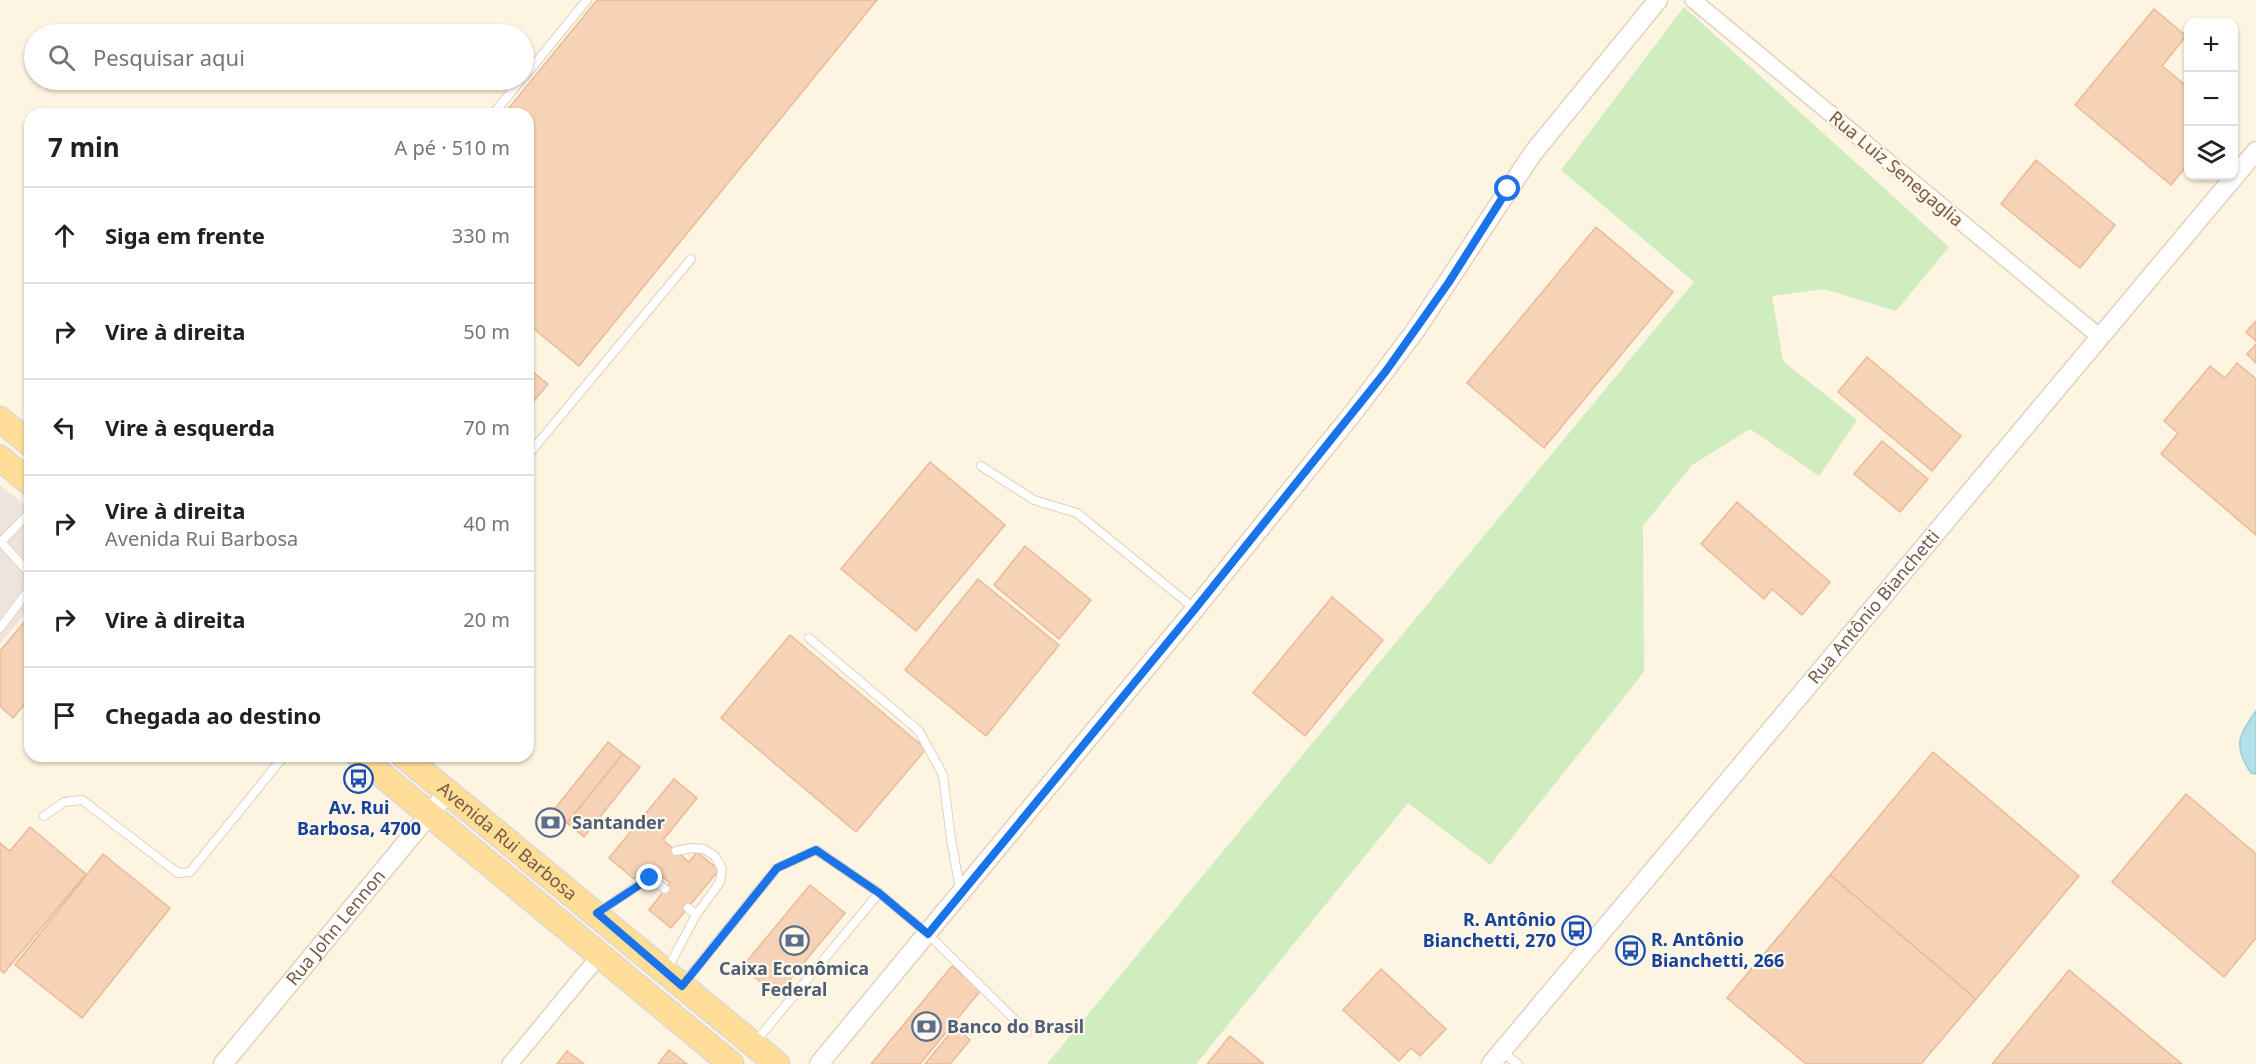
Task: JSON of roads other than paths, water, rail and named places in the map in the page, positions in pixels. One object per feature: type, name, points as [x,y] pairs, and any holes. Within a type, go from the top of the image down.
[{"type":"main road","points":[[0,419],[24,439]]},
{"type":"main road","points":[[0,458],[24,478]]},
{"type":"main road","name":"Avenida Rui Barbosa","points":[[366,762],[731,1064]]},
{"type":"main road","name":"Avenida Rui Barbosa","points":[[411,762],[597,913],[777,1064]]},
{"type":"street","points":[[819,1064],[1195,609],[1386,371],[1449,282],[1533,153],[1658,0]]},
{"type":"street","name":"Rua Luiz Senegaglia","points":[[1693,0],[2100,338]]},
{"type":"street","name":"Rua Antônio Bianchetti","points":[[1497,1058],[2256,151]]},
{"type":"street","name":"Rua John Lennon","points":[[224,1064],[448,792]]},
{"type":"street","points":[[510,1064],[600,955]]},
{"type":"lane","points":[[534,64],[587,0]]},
{"type":"lane","points":[[498,108],[512,90]]},
{"type":"lane","points":[[534,448],[691,259]]},
{"type":"lane","points":[[981,466],[1034,500],[1077,513],[1195,609]]},
{"type":"lane","points":[[24,518],[0,542],[24,568]]},
{"type":"lane","points":[[0,628],[24,596]]},
{"type":"lane","points":[[809,639],[919,731],[943,775],[961,894]]},
{"type":"lane","points":[[44,816],[64,802],[82,800],[178,873],[190,872],[280,762]]},
{"type":"lane","points":[[674,979],[696,915],[720,882],[722,869],[715,856],[704,849],[691,848],[676,851]]},
{"type":"lane","points":[[674,979],[777,868],[816,850],[879,893],[928,934],[1027,1032]]},
{"type":"lane","points":[[597,913],[654,875],[665,890]]},
{"type":"lane","points":[[753,1044],[879,893]]},
{"type":"lane","points":[[688,908],[696,915]]},
{"type":"lane","points":[[1497,1058],[1518,1064]]},
{"type":"water","points":[[2256,711],[2256,774],[2251,773],[2245,764],[2240,741],[2245,727]]},
{"type":"place","name":"Av. Rui Barbosa, 4700","points":[[359,779]]},
{"type":"place","name":"Santander","points":[[551,823]]},
{"type":"place","name":"R. Antônio Bianchetti, 270","points":[[1577,930]]},
{"type":"place","name":"Caixa Econômica Federal","points":[[794,940]]},
{"type":"place","name":"R. Antônio Bianchetti, 266","points":[[1630,950]]},
{"type":"place","name":"Banco do Brasil","points":[[926,1027]]}]
